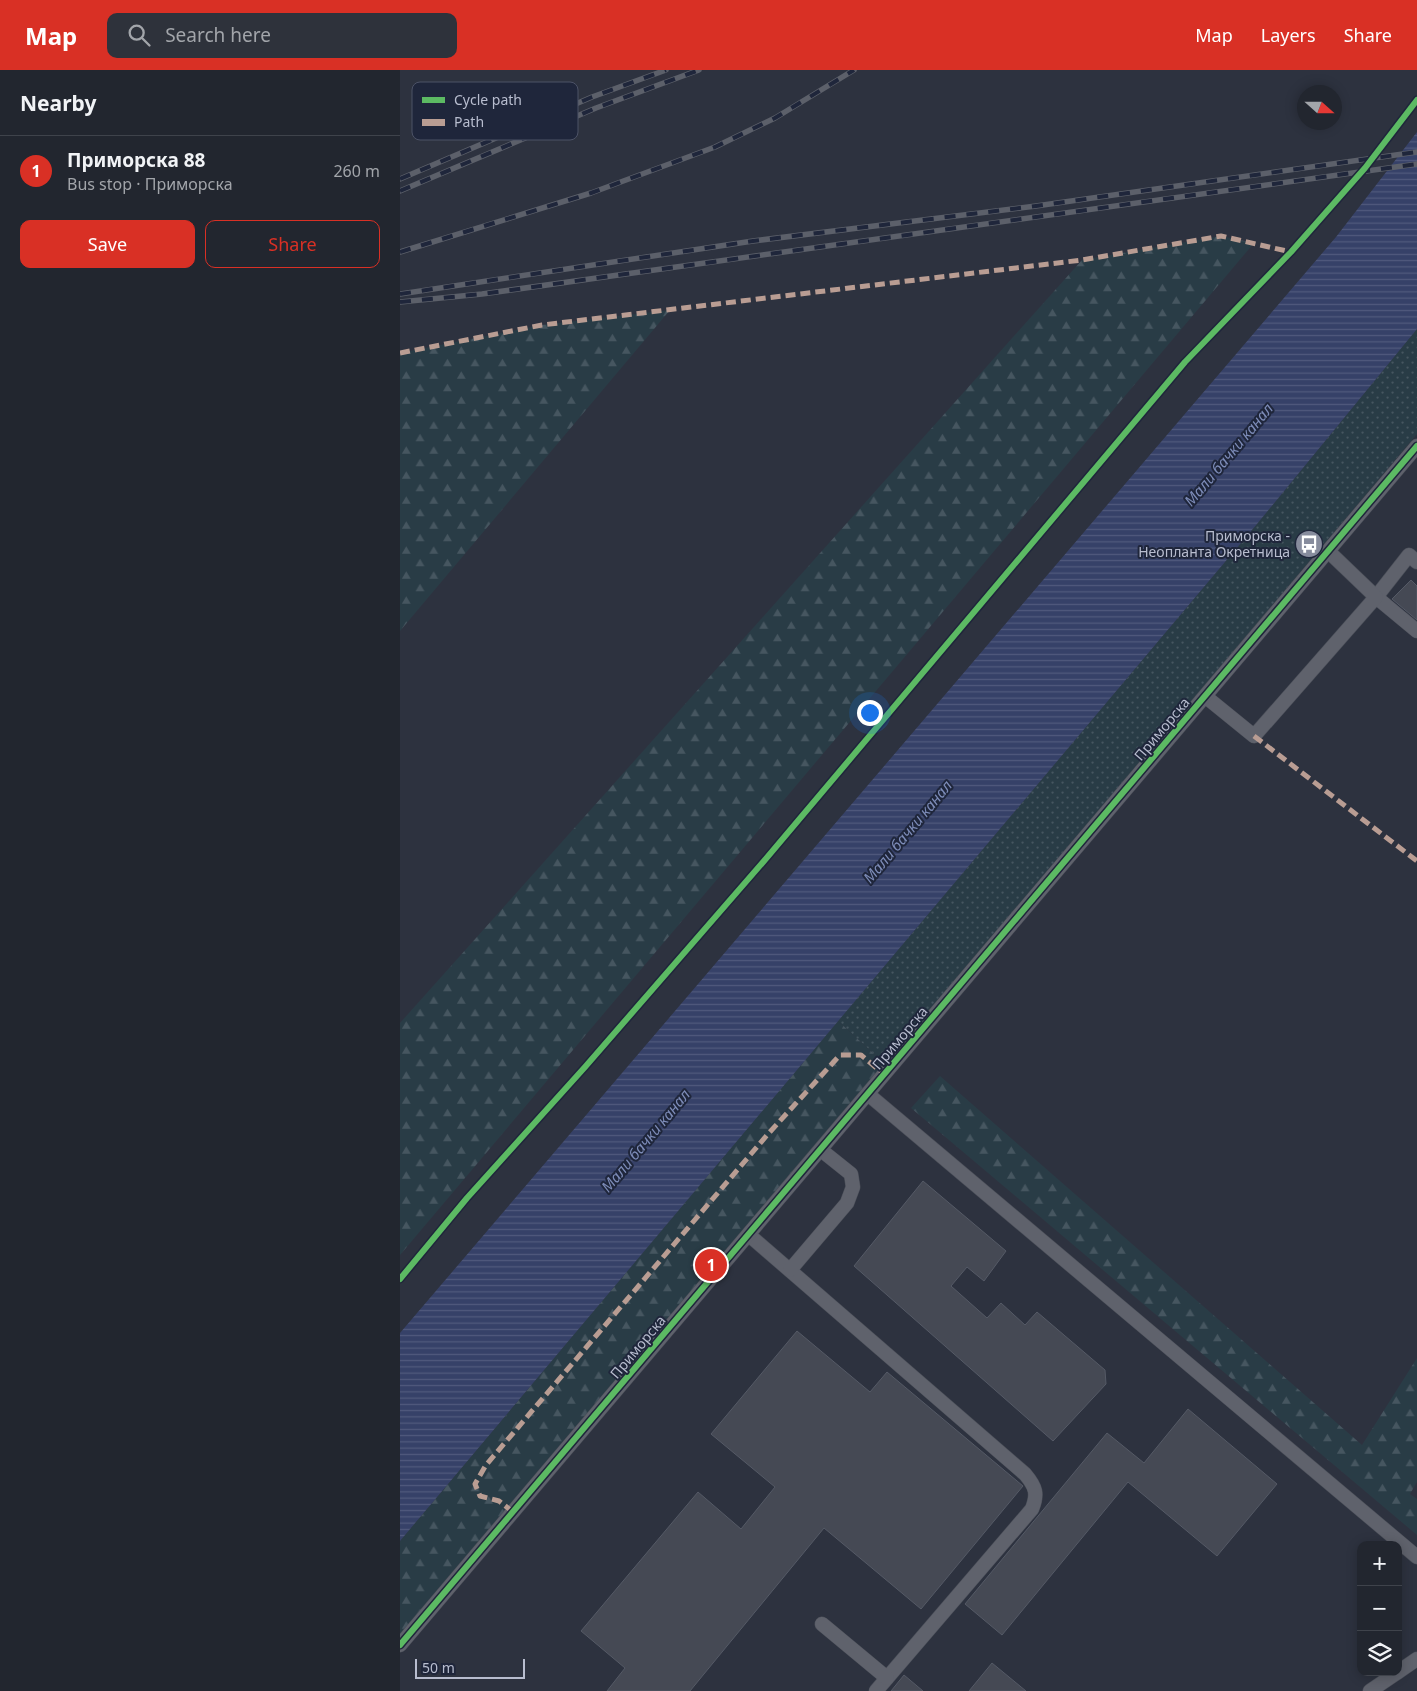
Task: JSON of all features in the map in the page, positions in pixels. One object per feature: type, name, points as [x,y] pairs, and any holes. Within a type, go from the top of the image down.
[{"type":"street","name":"Приморска","points":[[400,1645],[1417,446]]},
{"type":"street","points":[[1328,551],[1376,597],[1417,631]]},
{"type":"street","points":[[1206,697],[1254,736],[1414,554]]},
{"type":"street","points":[[869,1094],[1417,1557]]},
{"type":"street","points":[[790,1270],[847,1203],[853,1187],[850,1174],[821,1150]]},
{"type":"street","points":[[749,1235],[1026,1474],[1035,1485],[1036,1497],[1032,1509],[876,1691]]},
{"type":"street","points":[[822,1624],[887,1678]]},
{"type":"street","points":[[1402,1669],[1417,1659]]},
{"type":"street","points":[[1370,1691],[1392,1676]]},
{"type":"green space","points":[[1221,236],[1254,243],[400,1255],[400,1023],[1082,260]]},
{"type":"green space","points":[[670,310],[400,631],[400,353],[542,325]]},
{"type":"green space","points":[[1417,329],[1417,434],[885,1064],[838,1021],[1257,524]]},
{"type":"green space","points":[[838,1021],[885,1064],[400,1636],[400,1541]]},
{"type":"green space","points":[[940,1076],[1362,1445],[1417,1358],[1417,1482],[1410,1494],[1417,1499],[1417,1535],[911,1108]]},
{"type":"water","name":"Мали бачки канал","points":[[1417,132],[1417,329],[1257,524],[400,1541],[400,1333],[1336,237]]},
{"type":"building","points":[[1411,580],[1417,586],[1417,620],[1392,599]]},
{"type":"building","points":[[923,1181],[1006,1251],[984,1281],[967,1267],[951,1286],[987,1318],[1001,1303],[1025,1325],[1037,1312],[1105,1370],[1106,1384],[1053,1441],[854,1266]]},
{"type":"building","points":[[797,1331],[870,1392],[887,1372],[1023,1486],[921,1609],[824,1528],[690,1691],[607,1691],[625,1668],[581,1631],[698,1492],[741,1529],[775,1487],[711,1434]]},
{"type":"building","points":[[1188,1409],[1277,1484],[1217,1556],[1128,1482],[1002,1635],[965,1604],[1107,1433],[1144,1463]]},
{"type":"building","points":[[992,1663],[1026,1691],[969,1691]]},
{"type":"building","points":[[904,1675],[923,1691],[891,1691]]},
{"type":"railway","points":[[578,103],[666,70]]},
{"type":"railway","points":[[578,116],[699,70]]},
{"type":"railway","points":[[400,252],[591,193],[715,147],[775,118],[854,70]]},
{"type":"railway","points":[[400,179],[491,140]]},
{"type":"railway","points":[[400,191],[520,140]]},
{"type":"railway","points":[[400,294],[753,241],[1036,206],[1417,152]]},
{"type":"railway","points":[[400,302],[482,294],[1417,164]]},
{"type":"marked path","points":[[400,353],[542,325],[1082,260],[1221,236],[1291,252]]},
{"type":"marked path","points":[[1254,736],[1417,861]]},
{"type":"marked path","points":[[513,1512],[499,1501],[480,1496],[475,1484],[486,1465],[768,1134],[840,1055],[861,1055],[885,1075]]},
{"type":"cycle path","points":[[400,1279],[467,1198],[585,1067],[764,861],[1185,362],[1291,252],[1365,168],[1417,100]]},
{"type":"cycle path","points":[[400,1645],[1417,446]]},
{"type":"place","name":"Приморска - Неопланта Окретница","points":[[1309,544]]},
{"type":"place","name":"Приморска 88","points":[[711,1265]]}]
